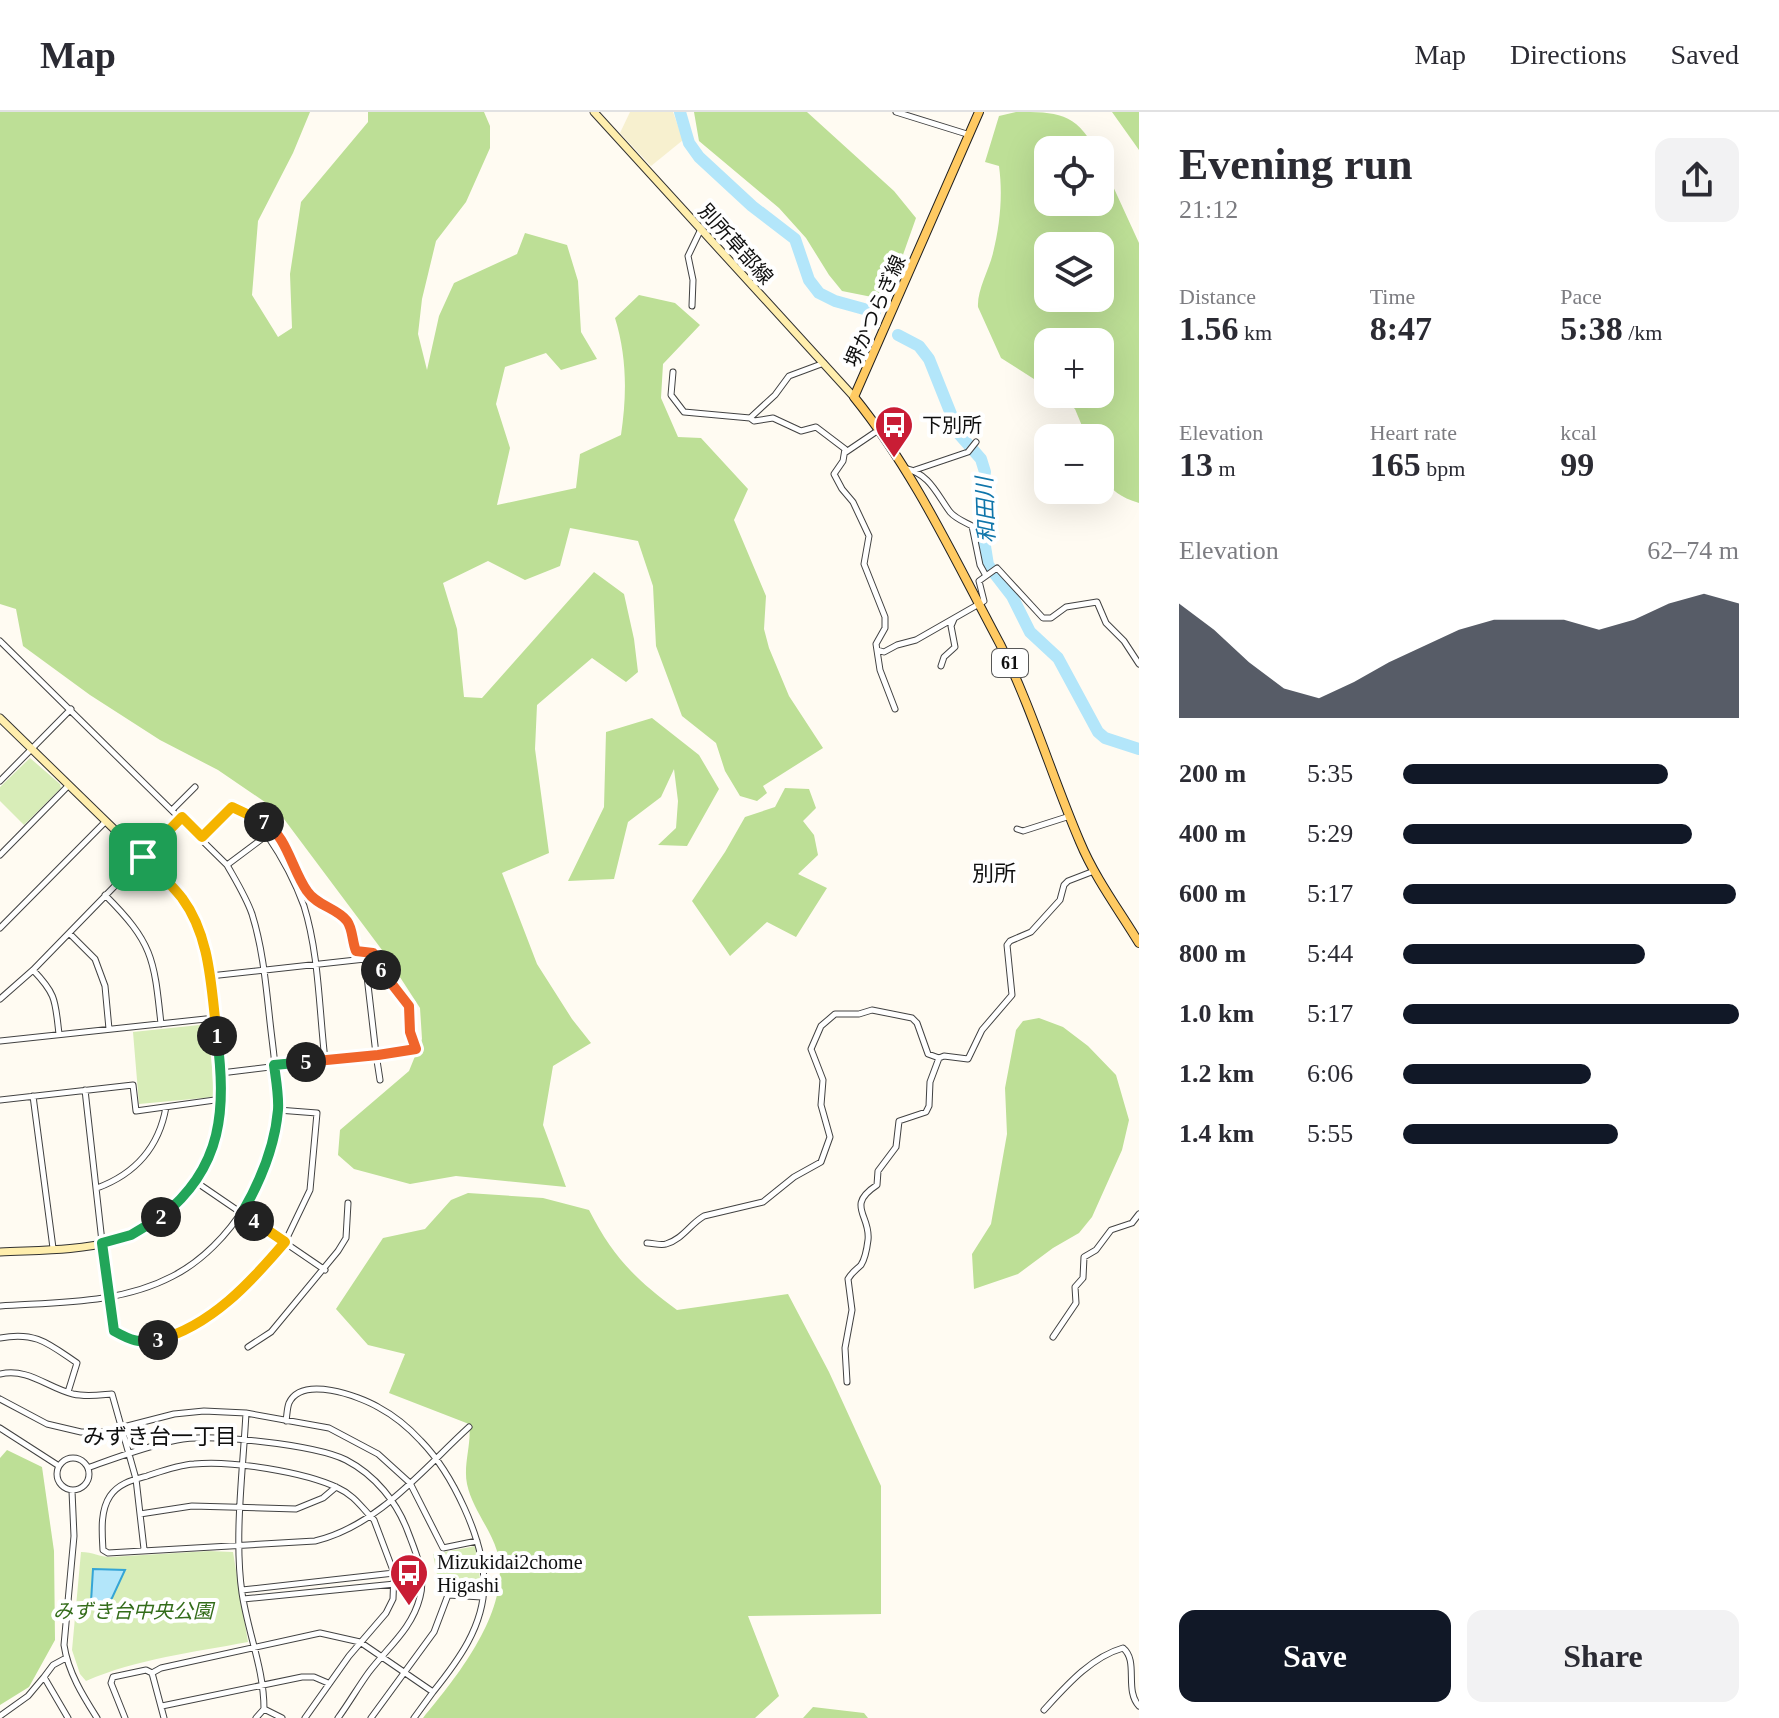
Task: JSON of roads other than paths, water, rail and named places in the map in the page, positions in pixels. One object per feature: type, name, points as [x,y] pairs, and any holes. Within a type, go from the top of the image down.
[{"type":"main road","name":"堺かつらぎ線","points":[[979,112],[854,397],[909,469],[1014,672],[1094,871],[1139,943]]},
{"type":"street","name":"別所草部線","points":[[594,112],[854,397]]},
{"type":"street","points":[[896,112],[970,135]]},
{"type":"street","points":[[692,306],[693,280],[688,256],[701,229]]},
{"type":"street","points":[[750,418],[775,395],[789,376],[824,363]]},
{"type":"street","points":[[673,372],[671,395],[684,412],[750,418],[754,421],[773,418],[801,431],[816,427],[846,453]]},
{"type":"street","points":[[880,429],[846,453],[834,474],[853,502],[869,536],[864,564],[886,623],[876,644],[880,670],[895,709]]},
{"type":"street","points":[[909,469],[968,452],[976,442]]},
{"type":"street","points":[[909,469],[929,481],[953,516],[972,526],[980,565],[985,574]]},
{"type":"street","points":[[877,650],[884,652],[916,640],[984,601],[978,585],[985,574],[997,568],[1047,620],[1066,607],[1097,602],[1106,623],[1124,641],[1139,664]]},
{"type":"street","points":[[941,666],[944,657],[955,647],[951,626],[954,619]]},
{"type":"street","points":[[0,641],[182,817],[227,865],[251,910],[264,970],[278,1110],[262,1175],[242,1213],[202,1256],[176,1275],[150,1287],[109,1298],[0,1306]]},
{"type":"street","points":[[0,781],[71,709]]},
{"type":"street","points":[[0,718],[143,857],[188,907],[204,944],[210,976],[222,1099],[213,1146],[196,1182],[175,1206],[154,1222],[131,1235],[102,1243],[0,1252]]},
{"type":"street","points":[[0,855],[69,785]]},
{"type":"street","points":[[173,809],[195,787]]},
{"type":"street","points":[[202,837],[232,807],[276,831],[311,896],[344,917],[350,924],[356,951],[376,956],[382,973],[409,1006],[410,1032],[416,1049],[221,1073]]},
{"type":"street","points":[[1017,829],[1023,831],[1070,816]]},
{"type":"street","points":[[0,999],[33,970],[182,817]]},
{"type":"street","points":[[0,928],[106,821]]},
{"type":"street","points":[[227,865],[267,835],[290,874],[312,937],[325,1060]]},
{"type":"street","points":[[647,1243],[664,1246],[688,1232],[704,1216],[763,1202],[794,1177],[821,1162],[830,1137],[822,1114],[823,1080],[811,1049],[821,1026],[835,1014],[859,1014],[872,1010],[912,1018],[917,1023],[928,1054],[962,1060],[971,1056],[982,1030],[1012,995],[1007,945],[1036,928],[1060,900],[1068,881],[1094,871]]},
{"type":"street","points":[[105,895],[131,921],[143,939],[152,961],[161,1024]]},
{"type":"street","points":[[69,933],[95,959],[105,986],[109,1029]]},
{"type":"street","points":[[210,976],[365,959],[380,1080]]},
{"type":"street","points":[[33,970],[50,988],[55,1000],[59,1034]]},
{"type":"street","points":[[0,1041],[215,1018]]},
{"type":"street","points":[[847,1382],[845,1348],[852,1310],[848,1279],[852,1271],[860,1266],[868,1242],[860,1204],[868,1191],[877,1185],[878,1171],[893,1152],[899,1121],[920,1115],[929,1106],[929,1090],[939,1058]]},
{"type":"street","points":[[0,1100],[133,1085],[136,1111],[222,1099]]},
{"type":"street","points":[[85,1090],[114,1331],[130,1340],[144,1343],[165,1338],[228,1302],[285,1242],[310,1190],[317,1113],[278,1110]]},
{"type":"street","points":[[33,1096],[53,1248]]},
{"type":"street","points":[[97,1188],[126,1174],[146,1154],[163,1124],[166,1107]]},
{"type":"street","points":[[196,1182],[325,1270]]},
{"type":"street","points":[[248,1347],[271,1332],[325,1270],[346,1238],[348,1203]]},
{"type":"street","points":[[1053,1337],[1076,1303],[1075,1287],[1083,1278],[1084,1257],[1096,1250],[1111,1230],[1132,1223],[1139,1214]]},
{"type":"street","points":[[0,1338],[39,1338],[77,1363],[68,1392]]},
{"type":"street","points":[[0,1374],[17,1372],[33,1375],[68,1392],[88,1396],[112,1394],[136,1479],[144,1549]]},
{"type":"street","points":[[286,1421],[289,1404],[306,1389],[323,1388],[379,1407],[421,1440],[436,1458],[477,1541],[483,1578],[482,1597],[470,1638],[460,1659],[414,1718]]},
{"type":"street","points":[[0,1399],[47,1424],[66,1429],[104,1432],[174,1414],[204,1411],[246,1413],[329,1428],[378,1454],[410,1483],[443,1548],[477,1541]]},
{"type":"street","points":[[246,1413],[241,1506],[242,1590],[264,1686],[264,1709],[256,1718]]},
{"type":"street","points":[[305,1718],[328,1683],[386,1613],[393,1599],[394,1573],[380,1533],[370,1516],[349,1493],[337,1487],[316,1479],[243,1466],[196,1463],[174,1467],[121,1485],[110,1496],[104,1510],[103,1550],[108,1553],[315,1541],[346,1531],[370,1516],[392,1500],[469,1427]]},
{"type":"street","points":[[0,1428],[59,1466]]},
{"type":"street","points":[[90,1467],[180,1439],[209,1437],[244,1440],[344,1459],[365,1472],[392,1500],[402,1517],[418,1558],[421,1587],[413,1616],[404,1632],[338,1718]]},
{"type":"street","points":[[75,1458],[90,1467],[89,1477],[82,1487],[72,1491],[63,1487],[57,1477],[59,1466],[66,1459],[75,1458]]},
{"type":"street","points":[[140,1514],[192,1506],[296,1509],[323,1498],[337,1487]]},
{"type":"street","points":[[72,1491],[74,1536],[65,1616],[66,1658],[97,1718]]},
{"type":"street","points":[[242,1590],[394,1573]]},
{"type":"street","points":[[243,1599],[395,1584]]},
{"type":"street","points":[[371,1718],[402,1672],[424,1648],[434,1632],[448,1595],[482,1597]]},
{"type":"street","points":[[152,1673],[161,1668],[320,1633],[360,1642],[433,1692]]},
{"type":"street","points":[[1044,1710],[1092,1664],[1123,1648],[1130,1657],[1132,1694],[1139,1706]]},
{"type":"street","points":[[0,1716],[28,1696],[53,1665],[66,1658]]},
{"type":"street","points":[[125,1718],[111,1683],[113,1677],[146,1670],[152,1673],[164,1718]]},
{"type":"street","points":[[44,1677],[68,1718]]},
{"type":"street","points":[[162,1706],[314,1677],[328,1683]]},
{"type":"street","points":[[264,1709],[282,1718]]},
{"type":"water","points":[[93,1569],[125,1570],[112,1598],[96,1608],[91,1602]]},
{"type":"waterway","name":"和田川","points":[[680,112],[689,143],[699,157],[752,206],[795,239],[809,280],[819,293],[835,301],[875,312]]},
{"type":"waterway","name":"和田川","points":[[898,335],[919,346],[929,359],[959,434],[981,459],[985,472],[980,499],[981,521],[988,565],[1012,596],[1030,632],[1058,658],[1098,732],[1105,738],[1139,749]]},
{"type":"place","name":"下別所","points":[[894,459]]},
{"type":"place","name":"Mizukidai2chome Higashi","points":[[409,1607]]},
{"type":"district","name":"別所","points":[[994,873]]},
{"type":"district","name":"みずき台一丁目","points":[[160,1436]]},
{"type":"park label","name":"みずき台中央公園","points":[[133,1611]]}]
